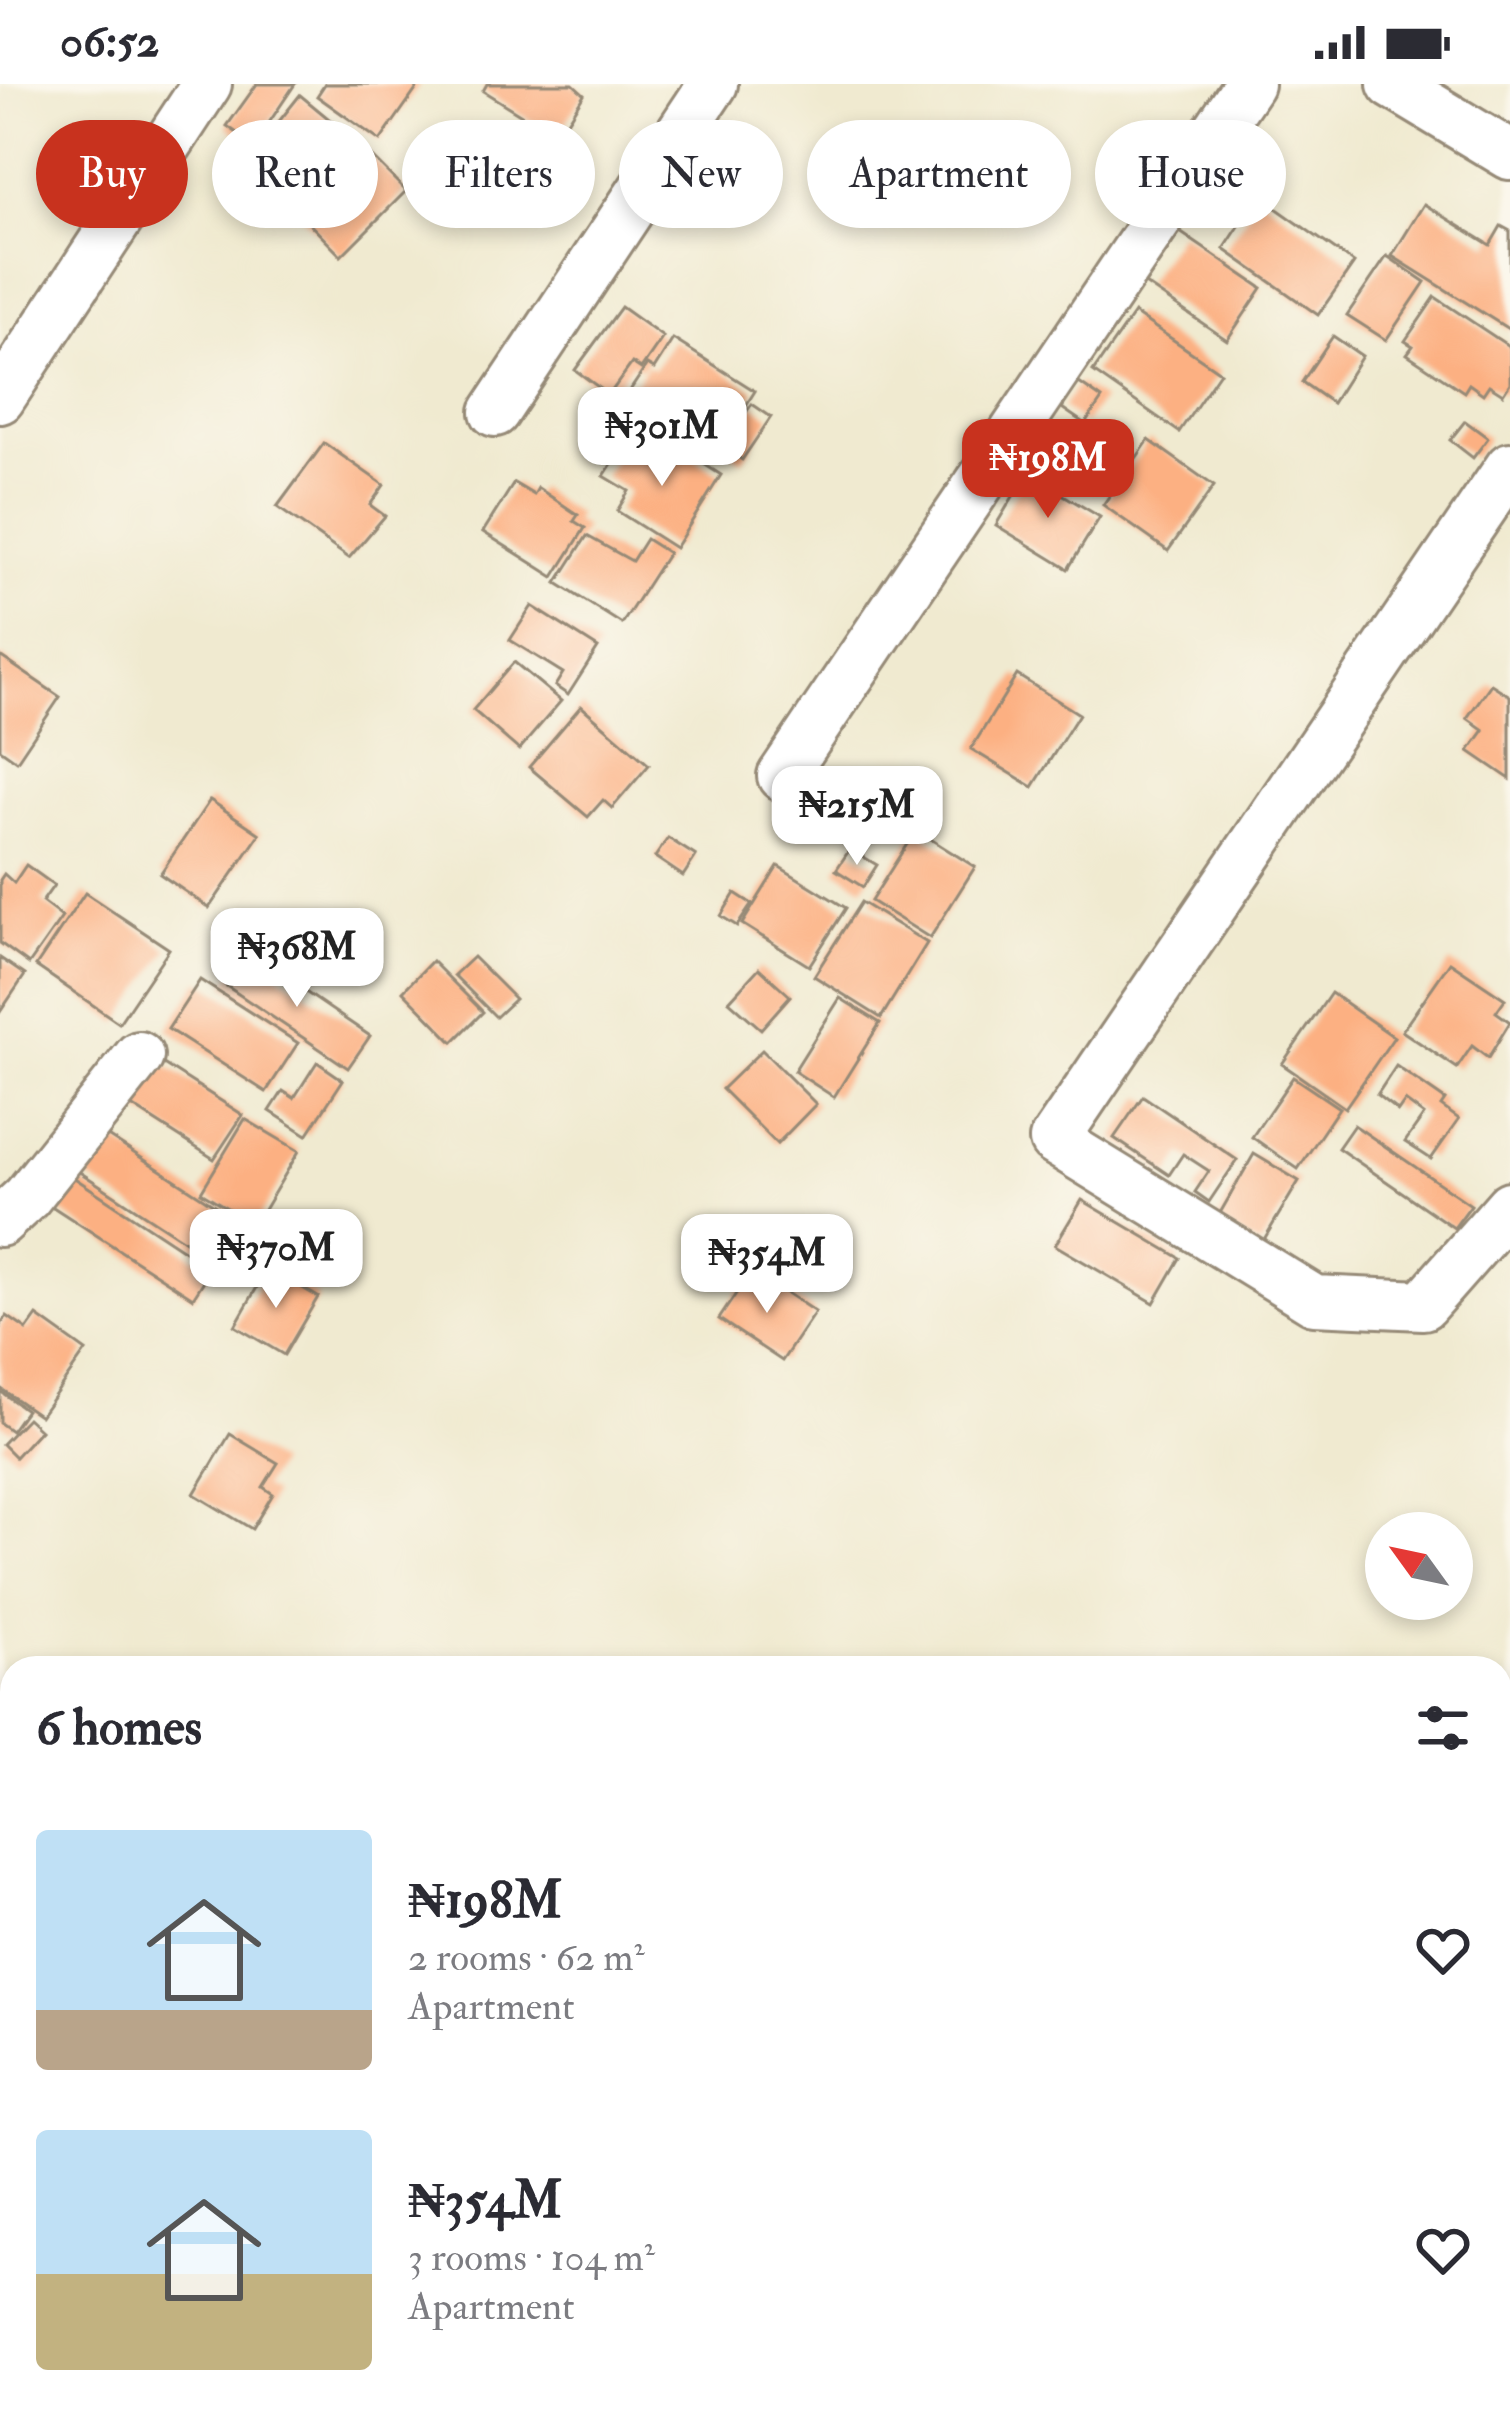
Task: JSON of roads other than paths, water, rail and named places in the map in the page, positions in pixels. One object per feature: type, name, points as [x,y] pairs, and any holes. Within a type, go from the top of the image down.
[{"type":"street","points":[[0,399],[207,84]]},
{"type":"street","points":[[495,412],[712,84]]},
{"type":"street","points":[[782,776],[1249,84]]},
{"type":"street","points":[[1392,84],[1510,155]]},
{"type":"street","points":[[1510,467],[1054,1140],[1314,1300],[1423,1305],[1510,1206]]},
{"type":"street","points":[[0,1222],[27,1197],[140,1056]]}]
